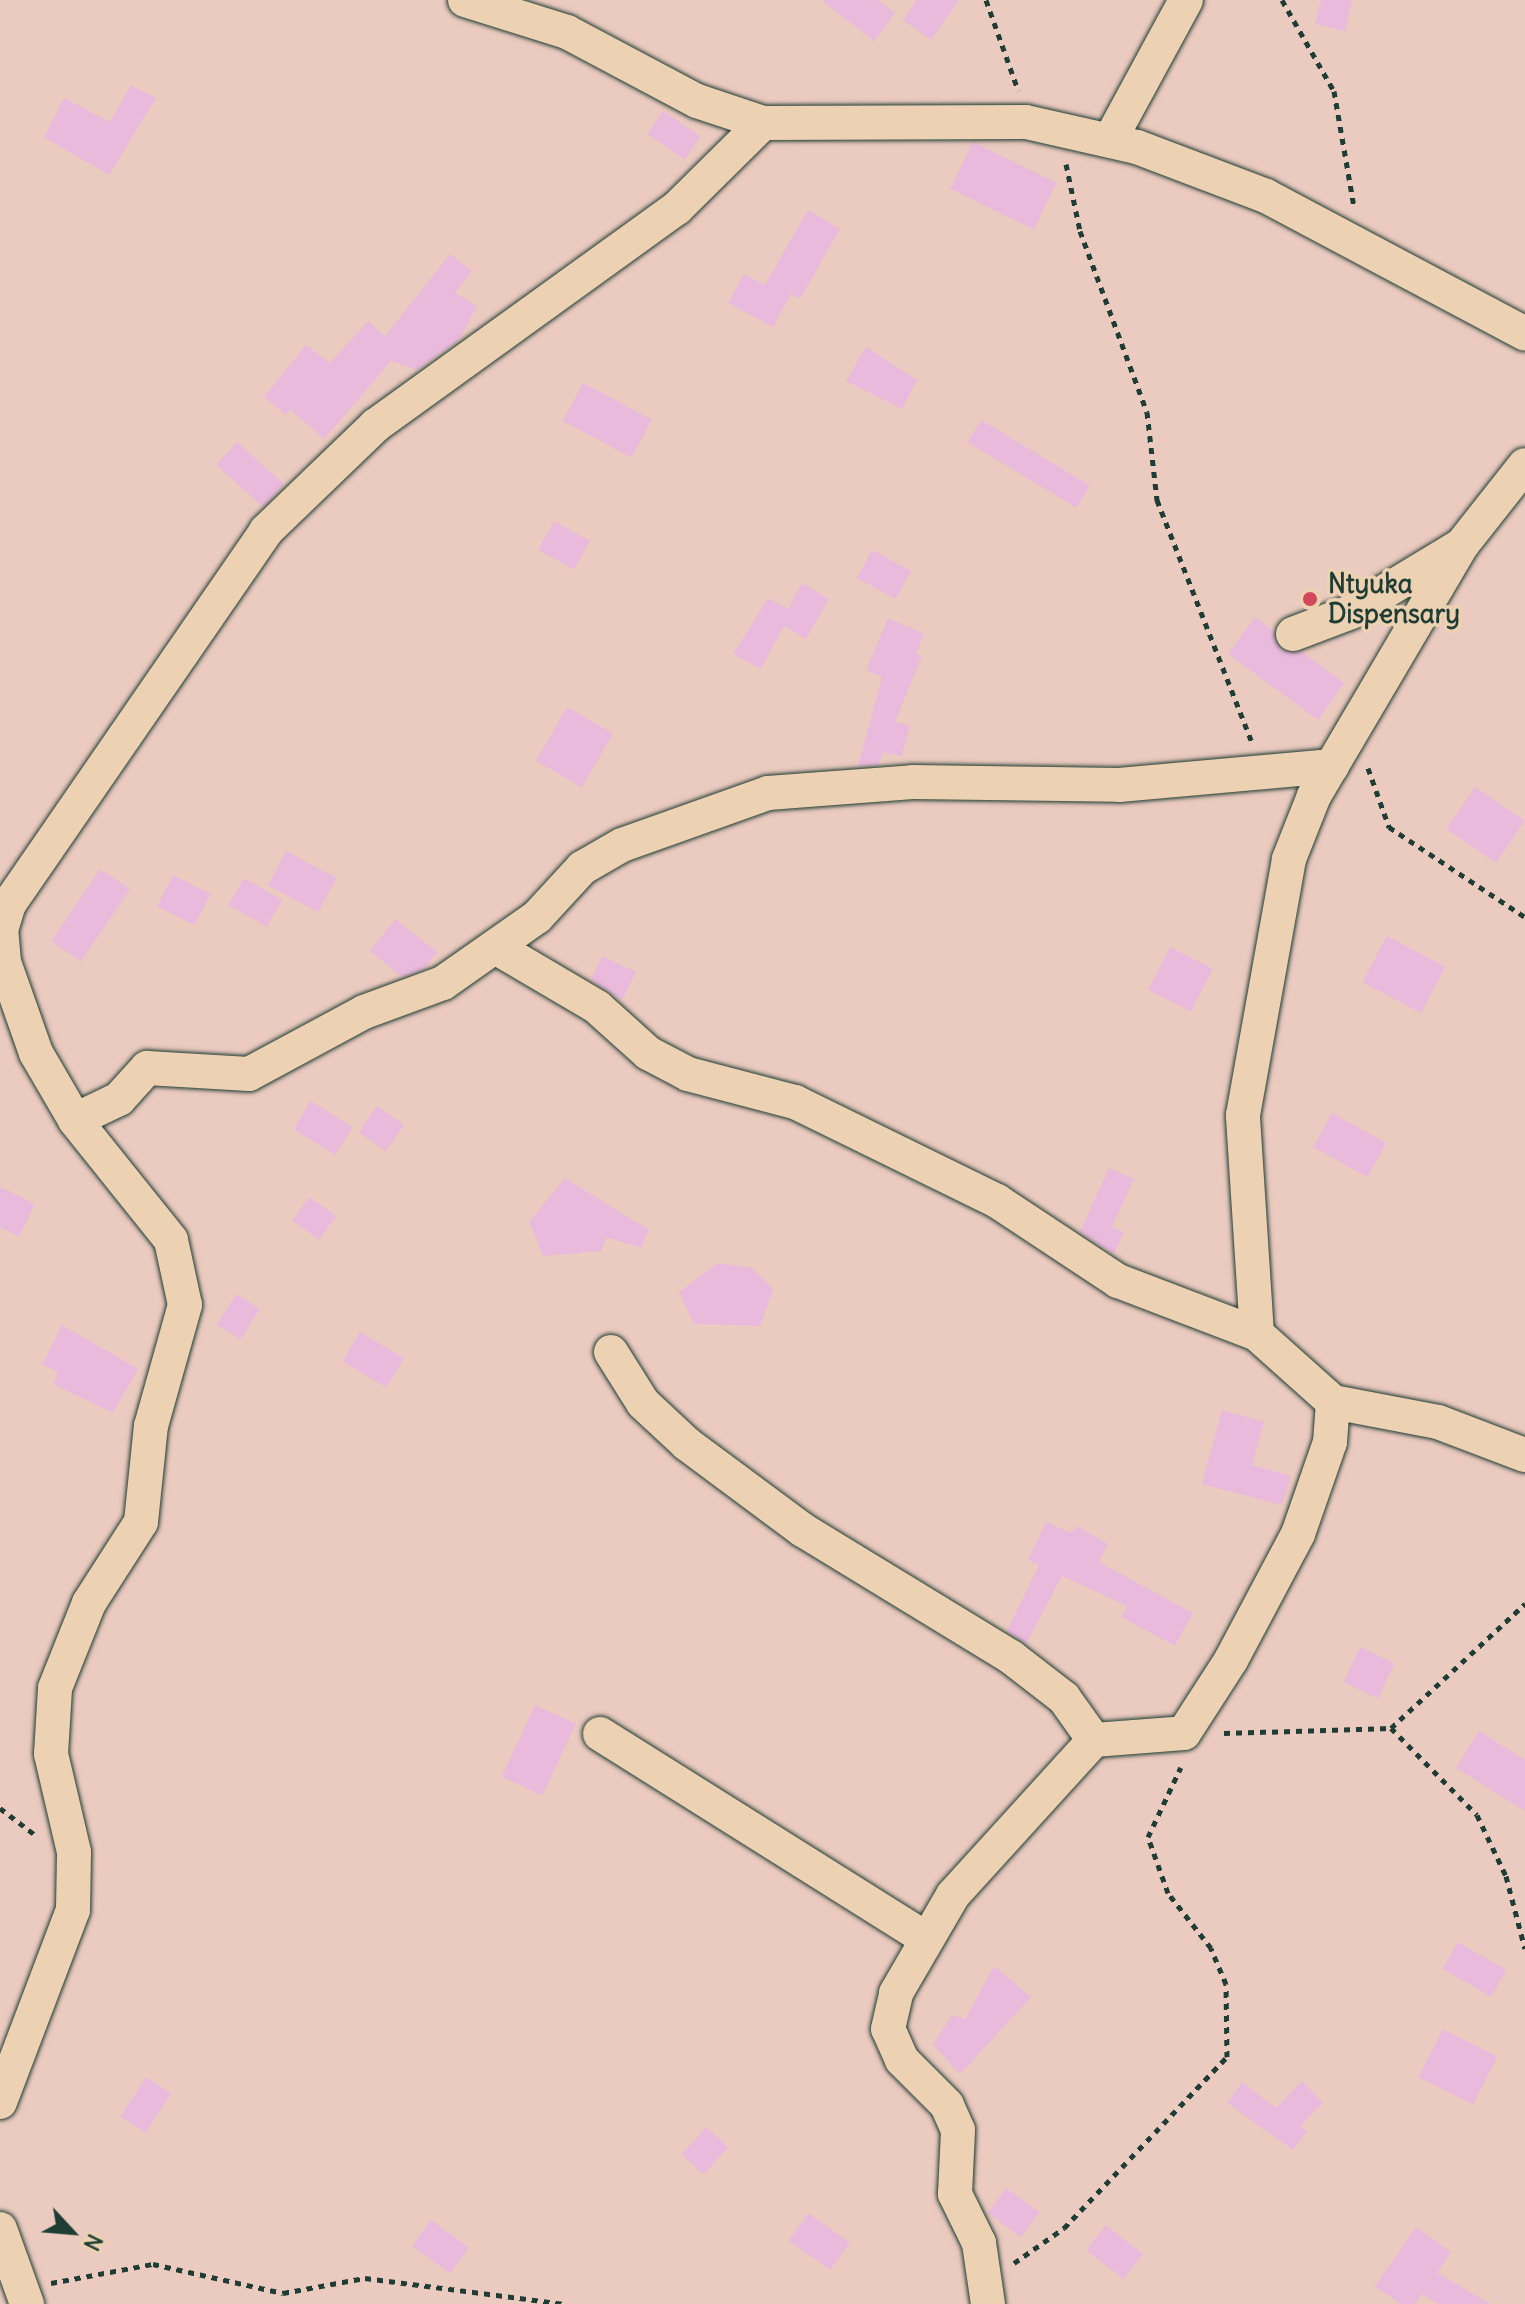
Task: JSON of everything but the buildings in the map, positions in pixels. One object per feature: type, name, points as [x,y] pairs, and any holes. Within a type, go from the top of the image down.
[{"type":"street","points":[[465,0],[567,32],[697,101],[763,123],[1026,122],[1110,140],[1266,196],[1517,321]]},
{"type":"street","points":[[1110,140],[1186,0]]},
{"type":"street","points":[[0,2102],[73,1910],[74,1852],[51,1754],[55,1688],[89,1603],[141,1522],[151,1426],[185,1305],[171,1240],[75,1120],[36,1053],[4,962],[1,930],[24,879],[145,714],[266,531],[376,425],[677,208],[763,123]]},
{"type":"street","points":[[1257,1334],[1243,1115],[1289,859],[1332,766],[1461,546],[1525,465]]},
{"type":"street","points":[[1293,634],[1351,612],[1461,546]]},
{"type":"street","points":[[75,1120],[119,1099],[147,1068],[249,1074],[364,1012],[443,983],[497,948],[582,868],[622,845],[768,793],[913,782],[1119,785],[1332,766]]},
{"type":"street","points":[[497,948],[597,1007],[648,1053],[688,1074],[795,1102],[997,1201],[1118,1281],[1257,1334],[1333,1402],[1438,1422],[1525,1455]]},
{"type":"street","points":[[611,1352],[643,1403],[687,1444],[803,1530],[1011,1657],[1064,1698],[1094,1740]]},
{"type":"street","points":[[988,2290],[955,2194],[958,2130],[947,2105],[902,2060],[888,2029],[896,1993],[924,1937],[953,1895],[1094,1740],[1184,1733],[1231,1660],[1298,1534],[1330,1442],[1333,1402]]},
{"type":"street","points":[[600,1734],[924,1937]]},
{"type":"street","points":[[0,2229],[25,2296]]},
{"type":"path","points":[[986,0],[1012,60],[1026,122]]},
{"type":"path","points":[[1282,0],[1334,91],[1345,177],[1367,248]]},
{"type":"path","points":[[1059,128],[1080,231],[1147,412],[1157,500],[1265,771]]},
{"type":"path","points":[[1356,729],[1389,827],[1525,917]]},
{"type":"path","points":[[988,2290],[1064,2228],[1097,2189],[1192,2100],[1227,2057],[1226,1984],[1211,1948],[1168,1893],[1148,1837],[1177,1780],[1184,1733],[1391,1728],[1525,1604]]},
{"type":"path","points":[[1391,1728],[1477,1815],[1506,1876],[1525,1949]]},
{"type":"path","points":[[25,2296],[153,2264],[283,2293],[365,2278],[564,2304]]},
{"type":"place","name":"Ntyuka Dispensary","points":[[1310,599]]}]
